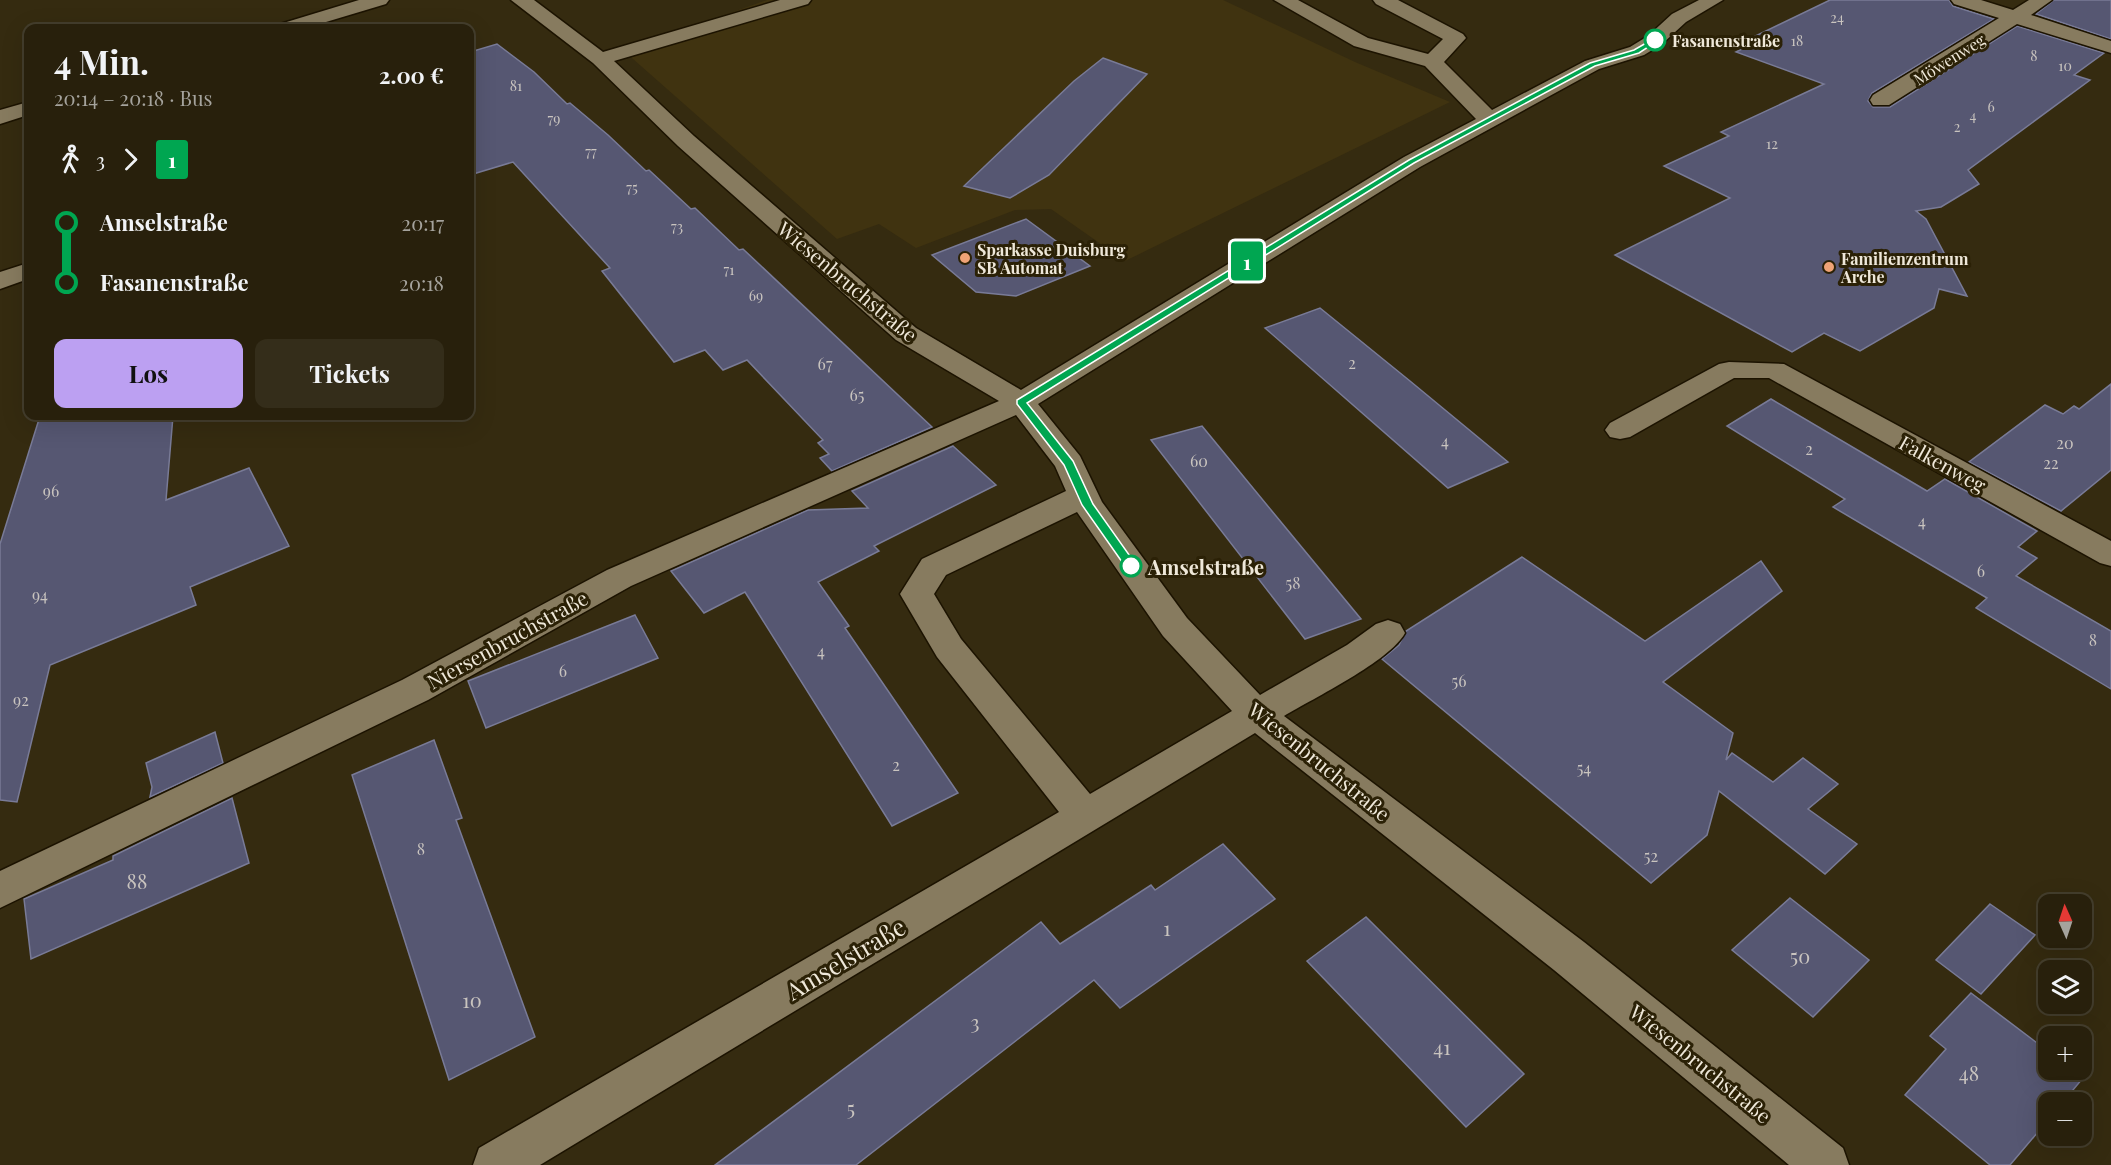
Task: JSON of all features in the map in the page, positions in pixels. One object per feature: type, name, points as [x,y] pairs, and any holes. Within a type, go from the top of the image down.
[{"type":"street","points":[[300,24],[380,0]]},
{"type":"street","name":"Wiesenbruchstraße","points":[[521,0],[563,28],[600,59],[686,141],[906,334],[1021,402],[1069,464],[1083,496],[1175,627],[1256,714],[1569,956],[1826,1165]]},
{"type":"street","points":[[600,59],[801,0]]},
{"type":"street","points":[[1284,0],[1361,42],[1432,62],[1489,120]]},
{"type":"street","points":[[1383,0],[1456,38],[1432,62]]},
{"type":"street","points":[[1021,402],[1402,167],[1592,64],[1637,51],[1655,40],[1679,18],[1713,0]]},
{"type":"street","name":"Möwenweg","points":[[1961,0],[2111,47]]},
{"type":"street","points":[[2016,17],[2042,0]]},
{"type":"street","name":"Möwenweg","points":[[1881,100],[2016,17]]},
{"type":"street","points":[[0,117],[24,109]]},
{"type":"street","points":[[0,282],[24,273]]},
{"type":"street","name":"Falkenweg","points":[[1620,430],[1729,370],[1774,370],[2111,555]]},
{"type":"street","name":"Niersenbruchstraße","points":[[0,890],[415,690],[619,578],[1021,402]]},
{"type":"street","points":[[1083,496],[934,567],[917,594],[949,648],[1085,815]]},
{"type":"street","name":"Amselstraße","points":[[522,1158],[1085,815],[1359,654],[1388,633]]},
{"type":"shaded area","points":[[767,0],[1223,0],[1355,62],[1450,102],[1125,261],[1051,209],[1015,210],[916,248],[879,224],[837,239],[624,51]]},
{"type":"building","points":[[1830,0],[1949,0],[1953,6],[1994,19],[1872,93],[1868,101],[1873,107],[1890,107],[2017,26],[2104,53],[2074,75],[2090,80],[1968,170],[1979,184],[1941,207],[1916,211],[1926,219],[1967,296],[1939,289],[1934,308],[1860,351],[1824,333],[1792,352],[1615,255],[1730,198],[1664,166],[1729,136],[1721,132],[1824,84],[1736,52],[1744,48],[1737,45]]},
{"type":"building","points":[[2054,0],[2111,0],[2111,39],[2036,14]]},
{"type":"building","points":[[497,44],[534,72],[567,104],[570,103],[608,135],[646,171],[649,170],[691,209],[695,208],[739,250],[743,249],[932,427],[832,471],[820,458],[829,454],[818,443],[823,440],[747,360],[723,370],[705,350],[674,362],[602,271],[610,268],[513,162],[474,174],[474,51]]},
{"type":"building","points":[[1103,58],[1147,74],[1049,175],[1010,198],[964,186],[1074,81]]},
{"type":"building","points":[[1026,219],[1090,266],[1016,296],[976,292],[932,255]]},
{"type":"building","points":[[1320,308],[1508,462],[1448,488],[1265,328]]},
{"type":"building","points":[[2111,384],[2111,470],[2061,511],[1969,462],[2045,405],[2063,414],[2074,406],[2079,409]]},
{"type":"building","points":[[1771,399],[1927,491],[1945,479],[2037,531],[2018,547],[2037,558],[2016,576],[2111,631],[2111,689],[1976,608],[1987,598],[1833,507],[1845,499],[1727,426]]},
{"type":"building","points":[[39,420],[173,420],[166,500],[249,468],[289,546],[190,587],[196,605],[50,665],[17,802],[0,800],[0,544]]},
{"type":"building","points":[[1202,426],[1361,619],[1305,639],[1151,440]]},
{"type":"building","points":[[953,446],[996,485],[874,546],[879,551],[818,582],[849,626],[845,628],[958,793],[892,826],[745,592],[704,613],[671,571],[808,510],[868,508],[852,491]]},
{"type":"building","points":[[1522,557],[1645,641],[1761,561],[1782,591],[1663,682],[1733,733],[1726,760],[1732,753],[1773,782],[1803,758],[1838,784],[1808,809],[1857,844],[1825,874],[1719,791],[1707,835],[1651,883],[1382,659],[1399,645],[1406,631]]},
{"type":"building","points":[[635,615],[658,658],[486,728],[468,681]]},
{"type":"building","points":[[215,732],[223,763],[150,797],[152,787],[146,763]]},
{"type":"building","points":[[434,740],[462,818],[456,820],[535,1037],[449,1080],[352,775]]},
{"type":"building","points":[[232,798],[249,863],[31,959],[24,899],[113,860],[113,856]]},
{"type":"building","points":[[1223,844],[1275,899],[1120,1008],[1094,980],[856,1165],[715,1165],[1041,922],[1060,944],[1151,885],[1155,890]]},
{"type":"building","points":[[1790,898],[1869,960],[1813,1017],[1732,950]]},
{"type":"building","points":[[1990,904],[2035,935],[1981,994],[1936,960]]},
{"type":"building","points":[[1366,917],[1524,1074],[1466,1127],[1307,961]]},
{"type":"building","points":[[1971,993],[2038,1044],[2038,1080],[2081,1080],[2071,1092],[2038,1092],[2038,1132],[2010,1165],[1990,1165],[1905,1095],[1946,1049],[1930,1036]]},
{"type":"bus line","name":"1","points":[[1131,566],[1088,505],[1069,464],[1021,402],[1078,364],[1412,162],[1592,64],[1637,51],[1655,40]]},
{"type":"place","name":"Fasanenstraße","points":[[1655,40]]},
{"type":"place","name":"Sparkasse Duisburg SB Automat","points":[[965,258]]},
{"type":"place","name":"Familienzentrum Arche","points":[[1829,267]]},
{"type":"place","name":"Amselstraße","points":[[1131,566]]}]
